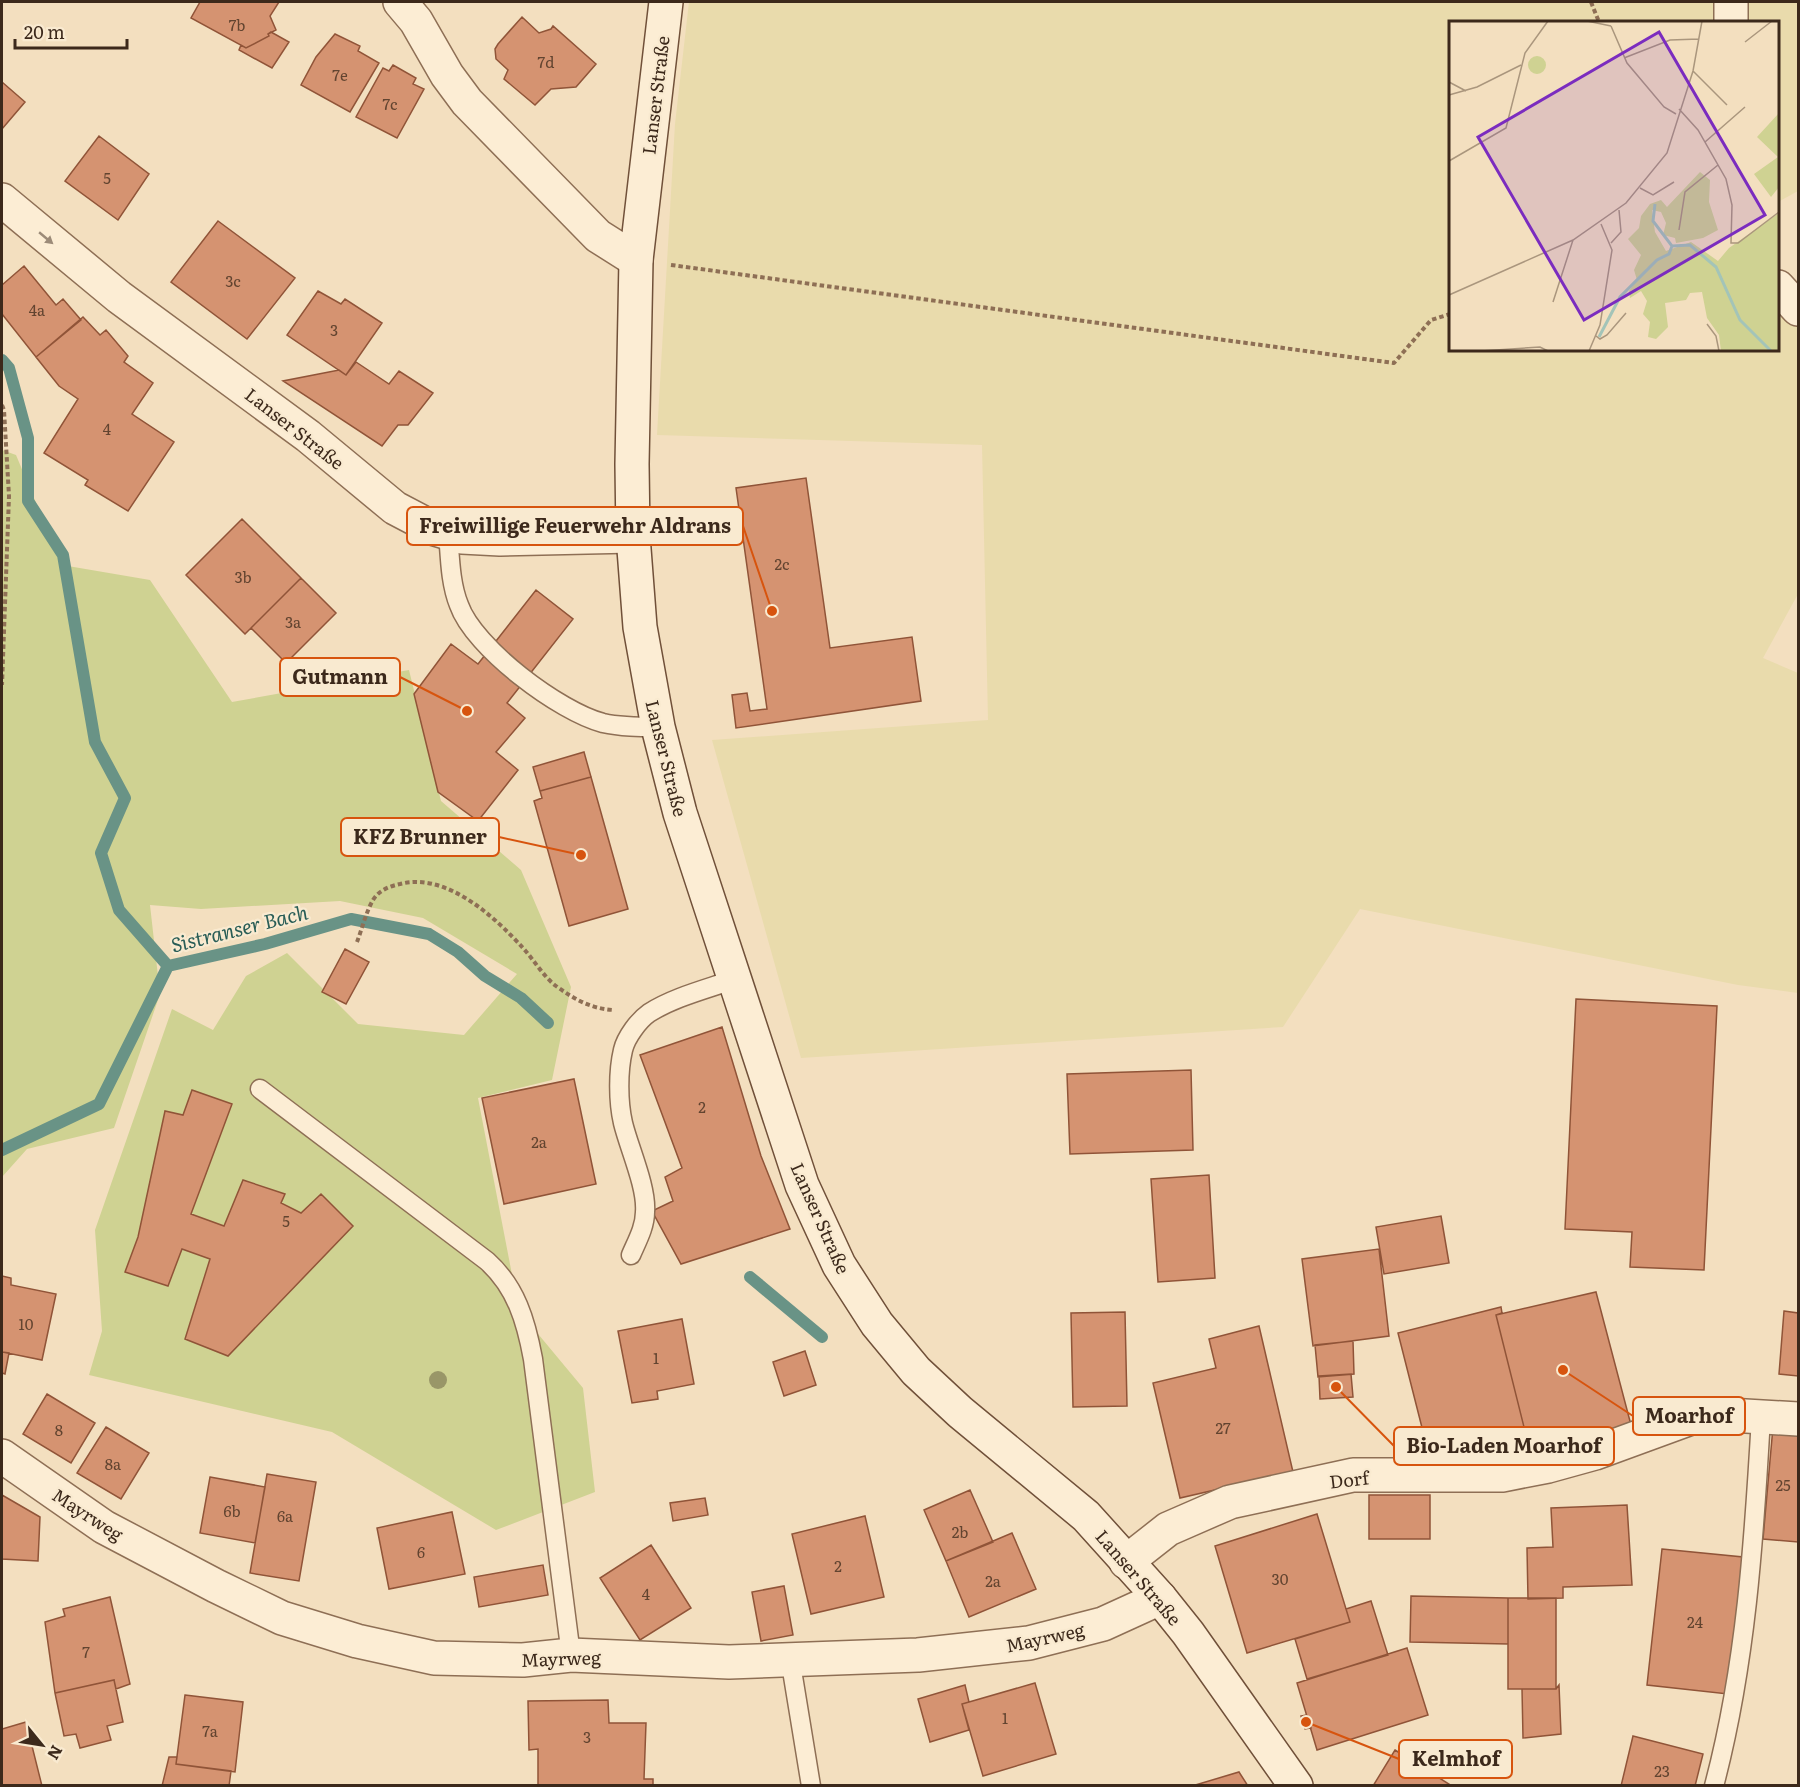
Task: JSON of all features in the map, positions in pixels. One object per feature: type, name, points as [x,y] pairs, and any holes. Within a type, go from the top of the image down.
[{"type":"street","points":[[400,2],[416,21],[447,75],[467,102],[598,236],[636,260]]},
{"type":"street","name":"Lanser Straße","points":[[666,2],[636,260],[632,452],[633,536],[640,627],[658,727],[680,813],[802,1185],[839,1265],[877,1324],[916,1371],[960,1412],[1086,1516],[1160,1598],[1188,1633],[1296,1785]]},
{"type":"street","points":[[1731,2],[1731,21]]},
{"type":"street","name":"Lanser Straße","points":[[2,200],[118,297],[308,436],[395,508],[435,529],[462,537],[500,539],[633,536]]},
{"type":"street","points":[[1779,288],[1798,309]]},
{"type":"street","name":"Dorf","points":[[1126,1562],[1168,1529],[1230,1502],[1353,1475],[1502,1475],[1548,1466],[1595,1453],[1688,1419],[1712,1414],[1798,1419]]},
{"type":"street","name":"Mayrweg","points":[[2,1456],[104,1527],[216,1586],[282,1617],[357,1641],[434,1658],[523,1660],[571,1655],[729,1662],[918,1655],[1029,1643],[1103,1624],[1160,1598]]},
{"type":"lane","points":[[448,532],[453,582],[459,606],[468,624],[490,649],[540,690],[579,713],[619,726],[658,727]]},
{"type":"lane","points":[[631,1255],[641,1233],[645,1212],[644,1196],[622,1120],[620,1082],[623,1048],[647,1014],[663,1005],[735,980]]},
{"type":"lane","points":[[260,1089],[486,1261],[498,1271],[512,1291],[526,1326],[533,1359],[571,1655]]},
{"type":"lane","points":[[1714,1785],[1736,1688],[1755,1523],[1761,1417]]},
{"type":"lane","points":[[790,1658],[811,1785]]},
{"type":"path","points":[[1591,2],[1599,21]]},
{"type":"path","points":[[636,260],[1394,363],[1431,320],[1449,314]]},
{"type":"path","points":[[2,405],[9,496],[2,685]]},
{"type":"path","points":[[357,942],[374,899],[382,890],[414,880],[431,882],[450,890],[489,914],[554,984],[575,999],[598,1008],[647,1014]]},
{"type":"shaded area","points":[[689,2],[1798,2],[1798,191],[1779,201],[1779,21],[1449,21],[1449,351],[1779,351],[1779,296],[1798,317],[1798,594],[1763,658],[1798,673],[1798,993],[1738,985],[1360,909],[1283,1027],[801,1058],[712,740],[988,720],[982,445],[657,435],[675,124]]},
{"type":"green space","points":[[2,450],[16,455],[62,565],[150,580],[232,702],[409,670],[441,801],[521,870],[571,987],[552,1080],[478,1098],[519,1311],[583,1388],[595,1492],[496,1530],[332,1432],[89,1375],[102,1331],[95,1230],[172,1009],[213,1030],[246,976],[287,953],[358,1024],[464,1035],[517,974],[423,918],[340,901],[201,909],[150,905],[160,994],[114,1128],[27,1149],[2,1177]]},
{"type":"building","points":[[200,2],[279,2],[270,16],[276,30],[246,48],[191,18]]},
{"type":"building","points":[[522,17],[539,33],[553,26],[596,64],[576,87],[551,89],[535,105],[504,79],[508,70],[496,59],[495,49],[498,44]]},
{"type":"building","points":[[271,32],[289,42],[272,68],[239,50],[241,45],[246,48],[269,36]]},
{"type":"building","points":[[335,34],[360,46],[358,51],[379,63],[350,112],[301,85],[316,57]]},
{"type":"building","points":[[393,65],[416,78],[413,84],[424,89],[397,138],[356,117],[383,68],[389,71]]},
{"type":"building","points":[[2,82],[25,102],[2,129]]},
{"type":"building","points":[[99,136],[149,174],[118,220],[65,181]]},
{"type":"building","points":[[218,221],[295,278],[247,339],[171,282]]},
{"type":"building","points":[[24,266],[56,305],[63,299],[81,320],[36,357],[2,314],[2,285]]},
{"type":"building","points":[[318,291],[341,304],[345,299],[382,323],[346,375],[287,335]]},
{"type":"building","points":[[83,317],[100,335],[106,330],[128,356],[124,362],[153,383],[132,414],[174,442],[128,511],[85,485],[88,480],[44,453],[78,399],[59,386],[36,357]]},
{"type":"building","points":[[356,362],[389,384],[399,371],[433,393],[408,425],[398,425],[382,446],[283,381],[339,370],[346,375]]},
{"type":"building","points":[[806,478],[830,648],[912,637],[921,701],[736,728],[732,695],[747,693],[750,711],[767,709],[736,488]]},
{"type":"building","points":[[242,519],[301,578],[245,634],[186,575]]},
{"type":"building","points":[[301,578],[336,613],[286,663],[251,628]]},
{"type":"building","points":[[536,590],[573,619],[507,703],[525,718],[496,752],[518,770],[478,821],[438,792],[414,694],[451,644],[478,664]]},
{"type":"building","points":[[584,752],[591,777],[540,791],[533,767]]},
{"type":"building","points":[[591,777],[628,909],[569,926],[534,801],[542,798],[540,791]]},
{"type":"building","points":[[345,949],[369,962],[346,1004],[322,992]]},
{"type":"building","points":[[1576,999],[1717,1006],[1704,1270],[1630,1267],[1632,1232],[1565,1229]]},
{"type":"building","points":[[722,1027],[761,1156],[790,1229],[681,1264],[652,1211],[673,1201],[665,1177],[682,1168],[640,1055]]},
{"type":"building","points":[[1191,1070],[1193,1150],[1070,1154],[1067,1074]]},
{"type":"building","points":[[574,1079],[596,1184],[504,1204],[482,1098]]},
{"type":"building","points":[[192,1090],[232,1104],[191,1214],[224,1226],[243,1180],[285,1194],[281,1203],[301,1213],[321,1194],[353,1226],[228,1356],[185,1339],[210,1259],[182,1249],[168,1286],[125,1272],[138,1237],[165,1111],[183,1115]]},
{"type":"building","points":[[1209,1175],[1215,1278],[1158,1282],[1151,1179]]},
{"type":"building","points":[[1441,1216],[1449,1263],[1384,1274],[1376,1227]]},
{"type":"building","points":[[1379,1249],[1389,1336],[1313,1346],[1302,1259]]},
{"type":"building","points":[[2,1276],[11,1278],[11,1285],[56,1294],[42,1360],[2,1352]]},
{"type":"building","points":[[1596,1292],[1631,1425],[1529,1447],[1496,1315]]},
{"type":"building","points":[[1501,1307],[1502,1313],[1496,1315],[1529,1447],[1433,1471],[1398,1333]]},
{"type":"building","points":[[1784,1311],[1798,1313],[1798,1376],[1779,1374]]},
{"type":"building","points":[[1125,1312],[1127,1406],[1073,1407],[1071,1313]]},
{"type":"building","points":[[682,1319],[694,1384],[657,1391],[658,1399],[632,1403],[618,1331]]},
{"type":"building","points":[[1259,1326],[1293,1472],[1180,1498],[1153,1383],[1216,1368],[1209,1339]]},
{"type":"building","points":[[1353,1341],[1354,1374],[1318,1377],[1315,1345]]},
{"type":"building","points":[[805,1351],[816,1385],[784,1396],[773,1362]]},
{"type":"building","points":[[2,1352],[9,1353],[5,1374],[2,1373]]},
{"type":"building","points":[[1351,1374],[1353,1397],[1320,1399],[1319,1376]]},
{"type":"building","points":[[47,1394],[95,1423],[71,1463],[23,1434]]},
{"type":"building","points":[[106,1427],[149,1453],[121,1499],[77,1473]]},
{"type":"building","points":[[1773,1427],[1798,1429],[1798,1542],[1763,1539]]},
{"type":"building","points":[[267,1474],[316,1482],[299,1581],[250,1573]]},
{"type":"building","points":[[210,1477],[265,1487],[255,1543],[200,1533]]},
{"type":"building","points":[[970,1490],[993,1542],[946,1561],[924,1510]]},
{"type":"building","points":[[2,1495],[40,1517],[38,1561],[2,1559]]},
{"type":"building","points":[[1369,1495],[1430,1495],[1430,1539],[1369,1539]]},
{"type":"building","points":[[705,1498],[708,1515],[673,1521],[670,1503]]},
{"type":"building","points":[[1627,1505],[1632,1585],[1563,1587],[1563,1598],[1528,1599],[1527,1548],[1553,1547],[1551,1508]]},
{"type":"building","points":[[452,1512],[465,1574],[389,1589],[377,1528]]},
{"type":"building","points":[[1317,1514],[1350,1622],[1247,1653],[1215,1546]]},
{"type":"building","points":[[865,1516],[884,1597],[811,1614],[792,1534]]},
{"type":"building","points":[[1012,1533],[1036,1589],[969,1617],[946,1561]]},
{"type":"building","points":[[651,1545],[691,1608],[640,1640],[600,1578]]},
{"type":"building","points":[[1662,1549],[1743,1557],[1728,1694],[1647,1685]]},
{"type":"building","points":[[543,1565],[548,1595],[479,1607],[474,1577]]},
{"type":"building","points":[[784,1586],[793,1635],[761,1641],[752,1592]]},
{"type":"building","points":[[1411,1596],[1508,1598],[1508,1644],[1410,1642]]},
{"type":"building","points":[[110,1597],[130,1684],[116,1689],[114,1680],[55,1693],[45,1622],[65,1616],[63,1609]]},
{"type":"building","points":[[1508,1598],[1556,1598],[1556,1689],[1508,1689]]},
{"type":"building","points":[[1371,1601],[1388,1655],[1307,1679],[1295,1639],[1350,1622],[1346,1609]]},
{"type":"building","points":[[1407,1648],[1428,1715],[1317,1750],[1297,1683]]},
{"type":"building","points":[[114,1680],[123,1722],[107,1726],[111,1740],[80,1748],[76,1734],[64,1736],[55,1693]]},
{"type":"building","points":[[1035,1683],[1056,1754],[983,1776],[962,1704]]},
{"type":"building","points":[[965,1685],[969,1702],[962,1704],[969,1730],[930,1742],[918,1699]]},
{"type":"building","points":[[1559,1685],[1561,1734],[1523,1738],[1522,1689],[1556,1689]]},
{"type":"building","points":[[185,1695],[243,1702],[235,1772],[176,1764]]},
{"type":"building","points":[[608,1700],[609,1723],[646,1723],[644,1779],[653,1779],[653,1786],[538,1786],[538,1749],[529,1750],[528,1701]]},
{"type":"building","points":[[1306,1715],[1311,1728],[1305,1729],[1301,1716]]},
{"type":"building","points":[[26,1722],[42,1786],[2,1786],[2,1729]]},
{"type":"building","points":[[1633,1736],[1703,1754],[1695,1786],[1621,1786]]},
{"type":"building","points":[[1395,1750],[1452,1786],[1373,1786]]},
{"type":"building","points":[[169,1757],[177,1757],[176,1764],[231,1771],[229,1786],[162,1786]]},
{"type":"building","points":[[1239,1772],[1248,1786],[1192,1786]]},
{"type":"waterway","name":"Sistranser Bach","points":[[2,360],[9,368],[28,438],[28,501],[63,555],[95,742],[125,798],[101,853],[119,910],[168,966],[265,944],[351,919],[429,934],[458,952],[485,976],[521,998],[548,1023]]},
{"type":"waterway","points":[[2,1150],[99,1104],[168,966]]},
{"type":"waterway","name":"Sistranser Bach","points":[[750,1277],[822,1337]]},
{"type":"place","name":"Freiwillige Feuerwehr Aldrans","points":[[772,611]]},
{"type":"place","name":"Gutmann","points":[[467,711]]},
{"type":"place","name":"KFZ Brunner","points":[[581,855]]},
{"type":"place","name":"Moarhof","points":[[1563,1370]]},
{"type":"place","name":"Bio-Laden Moarhof","points":[[1336,1387]]},
{"type":"place","name":"Kelmhof","points":[[1306,1722]]}]
